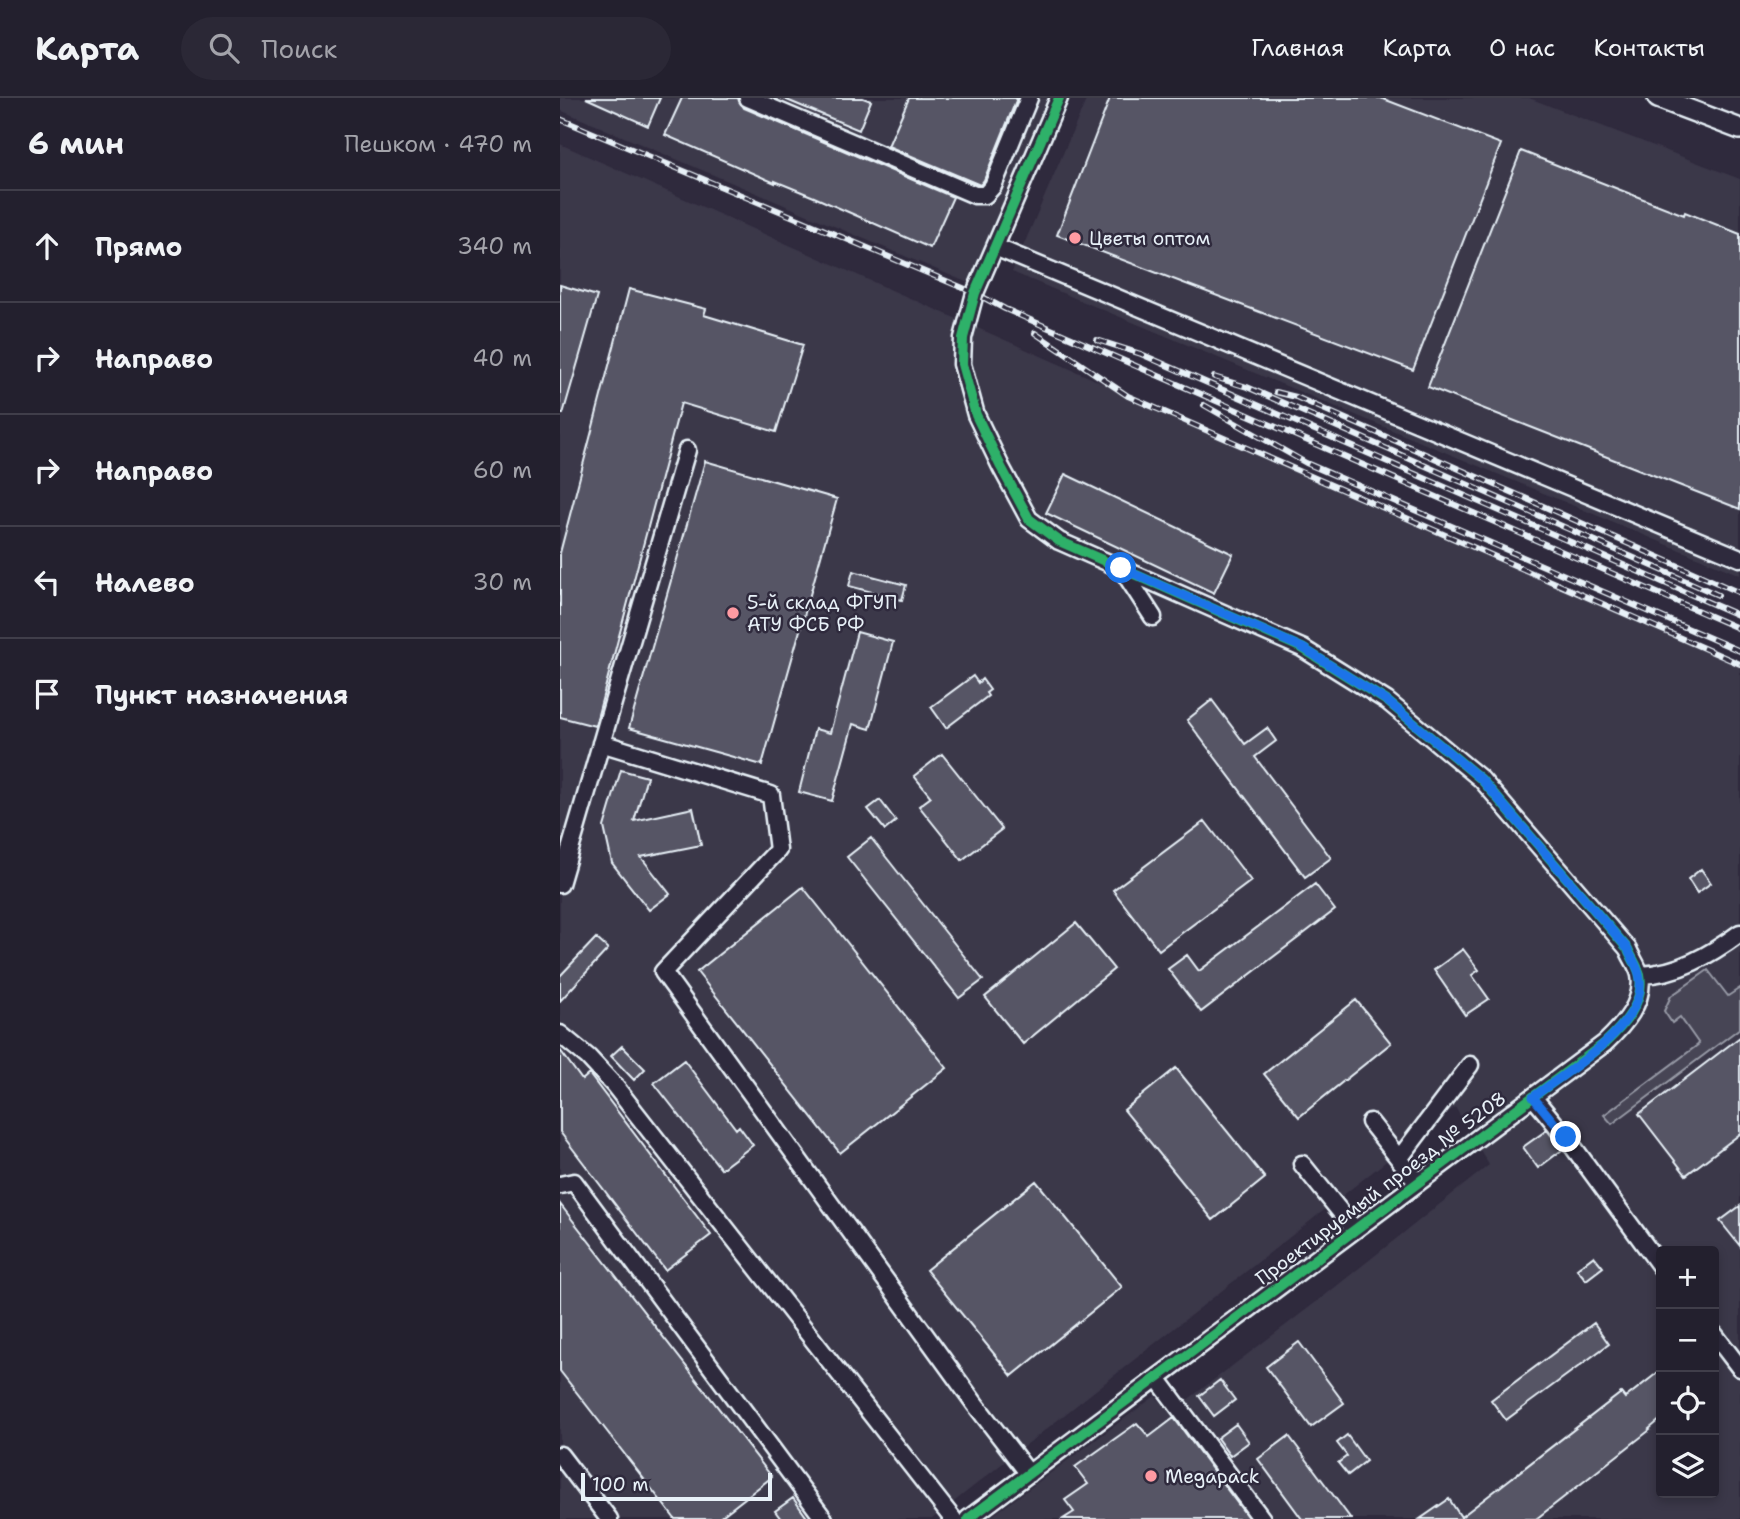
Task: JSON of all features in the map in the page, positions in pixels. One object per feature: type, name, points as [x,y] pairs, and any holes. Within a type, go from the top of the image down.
[{"type":"main road","points":[[1658,98],[1740,129]]},
{"type":"main road","points":[[1689,98],[1740,118]]},
{"type":"street","points":[[748,98],[975,195],[985,195],[993,186],[1029,98]]},
{"type":"street","points":[[1059,98],[975,293],[963,338],[962,364],[976,415],[1000,467],[1029,519],[1059,541],[1303,648],[1387,701],[1481,779],[1628,949],[1640,975],[1658,974],[1701,959],[1740,933]]},
{"type":"street","points":[[995,247],[1740,558]]},
{"type":"street","points":[[560,884],[687,450]]},
{"type":"street","points":[[1121,568],[1153,617]]},
{"type":"street","points":[[601,743],[771,795],[778,850],[663,972],[967,1393],[1029,1474]]},
{"type":"street","name":"Проектируемый проезд № 5208","points":[[968,1519],[1605,1043],[1626,1023],[1638,999],[1640,975]]},
{"type":"street","points":[[560,1034],[588,1057],[614,1085],[953,1519]]},
{"type":"street","points":[[1399,1159],[1470,1065]]},
{"type":"street","points":[[1533,1097],[1566,1137],[1656,1260]]},
{"type":"street","points":[[1370,1122],[1418,1183]]},
{"type":"street","points":[[1302,1164],[1355,1230]]},
{"type":"street","points":[[560,1185],[573,1182],[824,1519]]},
{"type":"street","points":[[1719,1341],[1740,1368]]},
{"type":"street","points":[[1157,1378],[1262,1519]]},
{"type":"street","points":[[560,1455],[608,1519]]},
{"type":"shaded area","points":[[560,98],[1051,98],[973,285],[560,110]]},
{"type":"shaded area","points":[[1087,98],[1529,98],[1740,179],[1740,575],[1012,272]]},
{"type":"shaded area","points":[[560,144],[1740,664],[1740,1519],[988,1519],[1155,1396],[1170,1411],[1178,1407],[1489,1165],[1455,1107],[932,1519],[560,1519]]},
{"type":"shaded area","points":[[1708,970],[1728,996],[1740,988],[1740,1028],[1612,1124],[1604,1115],[1699,1044],[1680,1017],[1672,1023],[1664,1011],[1671,996]]},
{"type":"building","points":[[586,98],[660,98],[648,126]]},
{"type":"building","points":[[682,98],[738,98],[744,108],[953,197],[930,248],[665,135]]},
{"type":"building","points":[[782,98],[863,98],[871,101],[859,130]]},
{"type":"building","points":[[909,98],[1017,98],[980,185],[888,146]]},
{"type":"building","points":[[1110,98],[1381,98],[1501,144],[1413,370],[1057,235]]},
{"type":"building","points":[[1521,151],[1740,234],[1740,509],[1428,387]]},
{"type":"building","points":[[560,285],[597,296],[563,414],[560,414]]},
{"type":"building","points":[[629,289],[706,309],[704,315],[803,345],[776,432],[681,403],[595,726],[560,717],[560,553]]},
{"type":"building","name":"5-й склад ФГУП АТУ ФСБ РФ","points":[[705,461],[837,499],[762,765],[629,728]]},
{"type":"building","points":[[1065,474],[1233,554],[1214,593],[1046,513]]},
{"type":"building","points":[[853,571],[906,585],[902,600],[849,586]]},
{"type":"building","points":[[857,632],[893,642],[870,729],[853,724],[832,801],[799,792],[815,729],[830,733]]},
{"type":"building","points":[[973,676],[978,683],[982,679],[990,690],[986,693],[988,696],[946,728],[931,707]]},
{"type":"building","points":[[1212,700],[1245,744],[1267,728],[1276,741],[1255,757],[1331,858],[1305,877],[1187,720]]},
{"type":"building","points":[[942,754],[1002,829],[962,860],[919,806],[931,797],[914,776]]},
{"type":"building","points":[[621,770],[647,777],[634,821],[693,808],[701,845],[641,857],[670,894],[649,910],[612,863],[604,827]]},
{"type":"building","points":[[880,800],[896,821],[885,830],[868,809]]},
{"type":"building","points":[[1205,821],[1251,881],[1159,950],[1113,890]]},
{"type":"building","points":[[871,838],[983,980],[959,998],[847,857]]},
{"type":"building","points":[[1701,869],[1711,883],[1697,893],[1688,879]]},
{"type":"building","points":[[1315,884],[1335,910],[1201,1012],[1168,969],[1187,955],[1199,971]]},
{"type":"building","points":[[803,887],[947,1068],[840,1153],[697,972]]},
{"type":"building","points":[[1076,923],[1114,969],[1023,1044],[985,997]]},
{"type":"building","points":[[596,938],[608,949],[560,1001],[560,976]]},
{"type":"building","points":[[1463,949],[1479,970],[1472,975],[1489,999],[1465,1015],[1434,970]]},
{"type":"building","points":[[1356,1000],[1391,1043],[1299,1117],[1264,1074]]},
{"type":"building","points":[[1740,1037],[1740,1134],[1686,1175],[1639,1114]]},
{"type":"building","points":[[622,1046],[645,1069],[634,1080],[611,1056]]},
{"type":"building","points":[[560,1050],[582,1080],[589,1074],[711,1235],[665,1270],[560,1132]]},
{"type":"building","points":[[684,1060],[736,1129],[739,1126],[753,1145],[721,1169],[654,1083]]},
{"type":"building","points":[[1176,1068],[1265,1178],[1213,1220],[1124,1110]]},
{"type":"building","points":[[1547,1130],[1562,1150],[1538,1168],[1523,1147]]},
{"type":"building","points":[[1036,1181],[1122,1287],[1012,1376],[926,1270]]},
{"type":"building","points":[[560,1204],[772,1477],[718,1519],[675,1519],[560,1371]]},
{"type":"building","points":[[1740,1206],[1740,1246],[1720,1221]]},
{"type":"building","points":[[1594,1256],[1603,1267],[1586,1280],[1577,1269]]},
{"type":"building","points":[[1594,1323],[1609,1344],[1506,1420],[1491,1400]]},
{"type":"building","points":[[1299,1342],[1344,1403],[1311,1427],[1266,1367]]},
{"type":"building","points":[[1656,1374],[1656,1423],[1536,1519],[1420,1519],[1449,1499],[1461,1517],[1621,1393],[1625,1398]]},
{"type":"building","points":[[1220,1380],[1235,1400],[1214,1416],[1199,1396]]},
{"type":"building","name":"Megapack","points":[[1174,1418],[1249,1519],[1063,1519],[1074,1512],[1065,1500],[1088,1484],[1075,1467],[1137,1423],[1149,1437]]},
{"type":"building","points":[[1236,1424],[1249,1442],[1230,1456],[1217,1438]]},
{"type":"building","points":[[1347,1435],[1366,1461],[1348,1475],[1338,1463],[1347,1456],[1337,1443]]},
{"type":"building","points":[[1289,1436],[1351,1519],[1302,1519],[1258,1459]]},
{"type":"building","points":[[793,1498],[808,1519],[781,1519],[775,1511]]},
{"type":"railway","points":[[560,119],[975,293],[1005,309],[1740,629]]},
{"type":"railway","points":[[1035,333],[1128,396],[1740,664]]},
{"type":"railway","points":[[1097,340],[1141,354],[1740,616]]},
{"type":"railway","points":[[1214,377],[1247,387],[1718,595]]},
{"type":"railway","points":[[1276,392],[1296,397],[1740,593]]},
{"type":"railway","points":[[1204,405],[1306,463],[1740,651]]},
{"type":"cycle path","points":[[968,1519],[1605,1043],[1631,1013],[1641,985],[1639,972],[1628,949],[1481,779],[1387,701],[1302,648],[1059,541],[1029,519],[976,415],[962,364],[963,338],[975,293],[1059,98]]},
{"type":"place","name":"Цветы оптом","points":[[1075,238]]},
{"type":"place","name":"5-й склад ФГУП АТУ ФСБ РФ","points":[[733,613]]},
{"type":"place","name":"Megapack","points":[[1151,1476]]},
{"type":"route","points":[[1121,568],[1303,648],[1387,701],[1481,779],[1628,949],[1640,975],[1638,999],[1626,1023],[1605,1043],[1533,1097],[1566,1137]]}]
